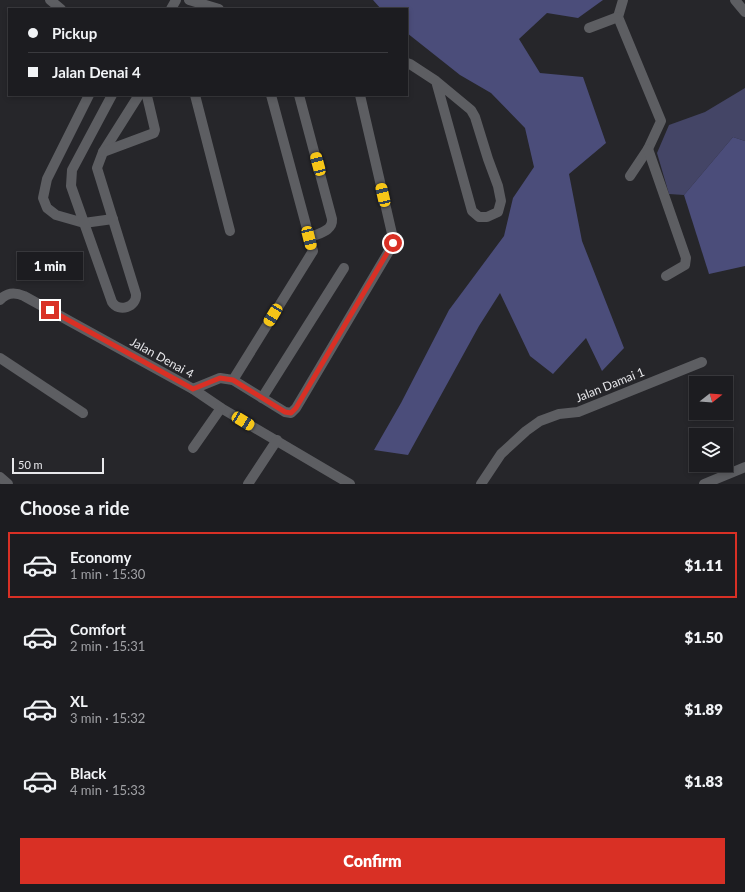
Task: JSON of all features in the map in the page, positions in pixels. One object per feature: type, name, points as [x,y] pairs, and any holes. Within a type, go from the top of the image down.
[{"type":"street","points":[[50,0],[60,8]]},
{"type":"street","points":[[190,0],[216,8]]},
{"type":"street","points":[[623,0],[618,17],[661,121],[648,149],[630,176]]},
{"type":"street","points":[[735,0],[745,12]]},
{"type":"street","points":[[589,28],[618,17]]},
{"type":"street","points":[[408,63],[436,81],[471,110],[476,117],[488,159],[498,186],[501,201],[498,212],[487,218],[479,218],[472,212],[436,81]]},
{"type":"street","points":[[88,96],[47,179],[43,198],[47,208],[56,215],[84,223],[113,219]]},
{"type":"street","points":[[111,96],[72,170],[71,186],[112,302],[119,308],[134,302],[136,294],[96,168],[103,152],[139,96]]},
{"type":"street","points":[[103,152],[154,133],[155,130],[147,96]]},
{"type":"street","points":[[195,96],[230,231]]},
{"type":"street","points":[[233,380],[313,251],[271,96]]},
{"type":"street","points":[[299,96],[332,219],[331,227],[309,238]]},
{"type":"street","points":[[193,389],[220,378],[233,380],[285,412],[291,413],[296,408],[393,243],[360,96]]},
{"type":"street","points":[[648,149],[686,258],[685,265],[666,276]]},
{"type":"street","points":[[262,398],[344,268]]},
{"type":"street","name":"Jalan Denai 4","points":[[0,300],[9,293],[16,293],[24,296],[193,389],[221,408],[350,484]]},
{"type":"street","points":[[0,358],[83,413]]},
{"type":"street","name":"Jalan Damai 1","points":[[481,484],[501,454],[526,431],[540,421],[559,414],[578,412],[702,362]]},
{"type":"street","points":[[193,448],[221,408]]},
{"type":"street","points":[[248,484],[277,440]]},
{"type":"street","points":[[704,484],[745,467]]},
{"type":"street","points":[[0,478],[8,484]]},
{"type":"shaded area","points":[[373,0],[603,0],[578,18],[547,13],[519,39],[540,73],[583,77],[606,143],[569,174],[582,241],[624,348],[602,371],[586,338],[553,374],[530,356],[500,293],[479,326],[408,455],[374,450],[401,403],[449,310],[504,236],[513,198],[534,167],[525,128],[491,93],[460,75],[408,34],[408,8],[380,8]]},
{"type":"shaded area","points":[[745,88],[745,141],[733,137],[684,195],[669,194],[657,153],[669,125],[705,112]]},
{"type":"shaded area","points":[[733,137],[745,141],[745,266],[709,274],[684,195]]},
{"type":"route","points":[[50,310],[193,389],[220,378],[233,380],[285,412],[291,413],[296,408],[393,243]]}]
